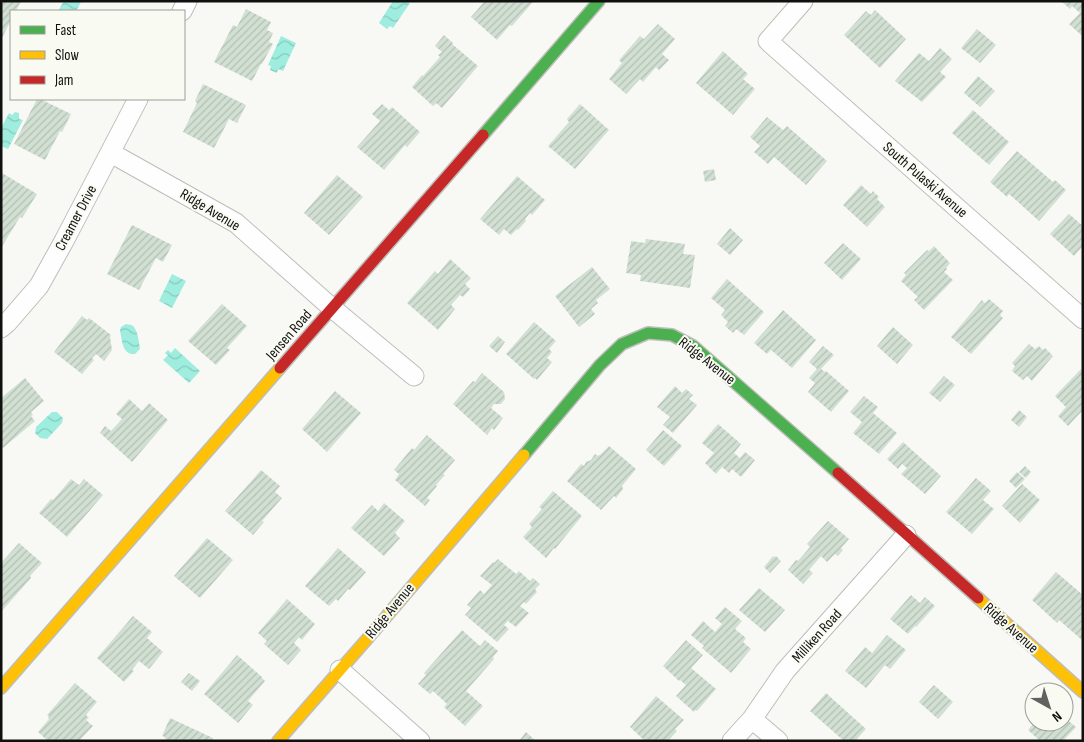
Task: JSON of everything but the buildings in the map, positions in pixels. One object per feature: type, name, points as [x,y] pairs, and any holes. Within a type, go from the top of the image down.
[{"type":"street","name":"Jensen Road","points":[[1,688],[599,1]]},
{"type":"street","name":"South Pulaski Avenue","points":[[803,1],[768,41],[1083,319]]},
{"type":"street","name":"Creamer Drive","points":[[1,328],[39,286],[69,233],[138,100]]},
{"type":"street","name":"Ridge Avenue","points":[[111,153],[236,223],[332,308],[414,376]]},
{"type":"street","name":"Ridge Avenue","points":[[278,741],[600,365],[622,344],[648,333],[672,335],[693,346],[1083,692]]},
{"type":"street","name":"Milliken Road","points":[[732,741],[752,719],[785,671],[906,535]]},
{"type":"street","points":[[340,670],[420,741]]},
{"type":"street","points":[[752,719],[778,741]]},
{"type":"water","points":[[64,1],[81,2],[77,10],[59,10]]},
{"type":"water","points":[[393,1],[407,1],[410,3],[393,28],[390,26],[387,29],[379,23]]},
{"type":"water","points":[[281,36],[296,43],[283,71],[278,69],[277,73],[270,70],[271,66],[268,65]]},
{"type":"water","points":[[15,112],[19,113],[19,119],[23,120],[8,149],[1,146],[1,128],[9,113],[12,115]]},
{"type":"water","points":[[172,274],[186,281],[172,308],[159,301]]},
{"type":"water","points":[[126,324],[133,326],[137,335],[140,349],[135,354],[127,352],[122,342],[120,330]]},
{"type":"water","points":[[175,348],[200,371],[189,383],[163,360],[168,355],[165,353],[168,350],[171,353]]},
{"type":"water","points":[[52,412],[57,412],[63,418],[62,423],[47,439],[40,438],[35,433],[36,427]]},
{"type":"traffic: fast","points":[[483,135],[599,1]]},
{"type":"traffic: fast","points":[[524,455],[600,365],[622,344],[648,333],[672,335],[693,346],[838,473]]},
{"type":"traffic: slow","points":[[1,688],[280,368]]},
{"type":"traffic: slow","points":[[278,741],[524,455]]},
{"type":"traffic: slow","points":[[978,598],[1083,692]]},
{"type":"traffic: jam","points":[[280,368],[483,135]]},
{"type":"traffic: jam","points":[[838,473],[978,598]]}]
